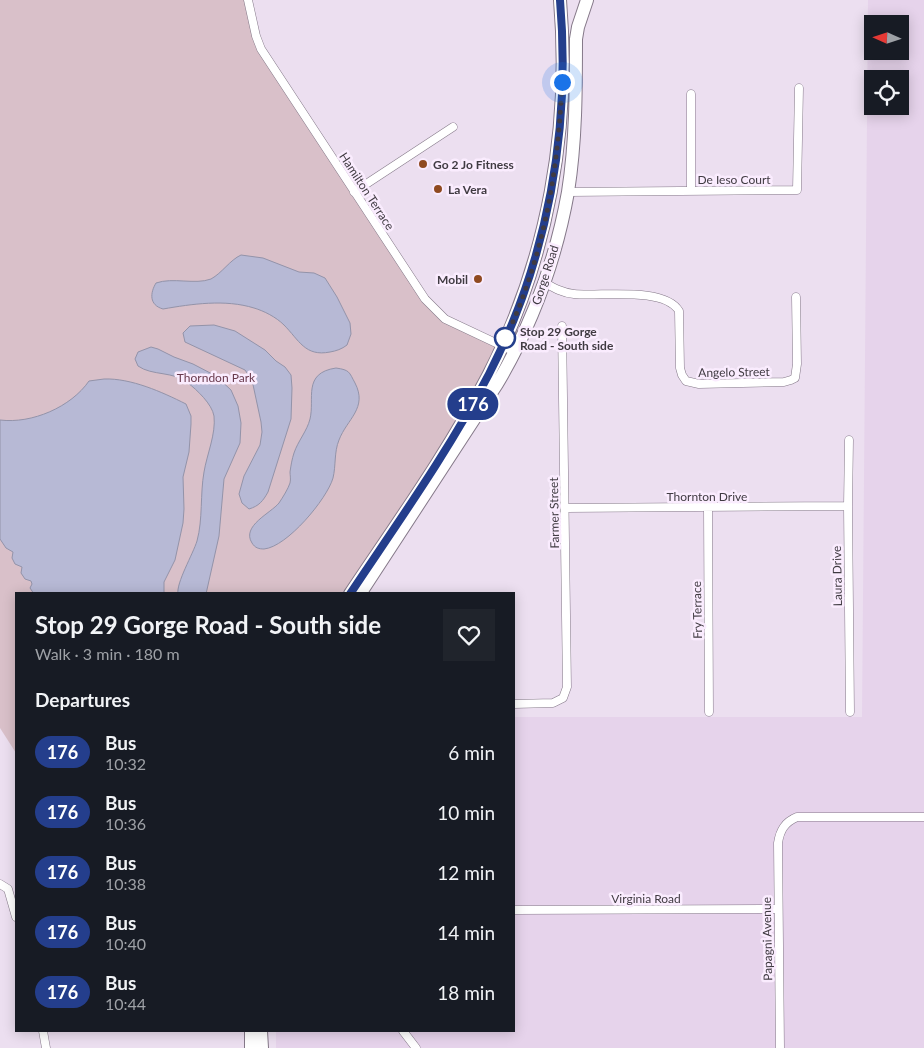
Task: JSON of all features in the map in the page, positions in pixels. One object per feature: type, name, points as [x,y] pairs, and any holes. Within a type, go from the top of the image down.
[{"type":"main road","name":"Gorge Road","points":[[351,592],[465,418],[490,372],[519,309],[533,268],[552,189],[560,129],[562,82],[560,0]]},
{"type":"main road","name":"Gorge Road","points":[[361,592],[468,431],[515,352],[545,283],[568,192],[574,134],[576,39],[587,0]]},
{"type":"main road","points":[[251,1032],[251,1048]]},
{"type":"main road","points":[[261,1032],[262,1048]]},
{"type":"street","name":"Hamilton Terrace","points":[[248,0],[261,49],[425,299],[445,319],[515,352]]},
{"type":"street","name":"De Ieso Court","points":[[568,192],[798,190],[799,88]]},
{"type":"street","points":[[691,94],[691,190]]},
{"type":"street","points":[[354,192],[453,127]]},
{"type":"street","name":"Angelo Street","points":[[545,283],[562,292],[574,294],[627,294],[672,303],[679,311],[680,368],[682,375],[686,381],[699,384],[784,382],[795,378],[797,364],[796,298]]},
{"type":"street","name":"Farmer Street","points":[[515,704],[553,703],[563,698],[567,687],[562,326]]},
{"type":"street","name":"Laura Drive","points":[[849,440],[850,712]]},
{"type":"street","name":"Thornton Drive","points":[[566,508],[848,506]]},
{"type":"street","name":"Fry Terrace","points":[[708,507],[709,712]]},
{"type":"street","name":"Papagni Avenue","points":[[780,1048],[778,843],[781,830],[785,824],[797,817],[924,817]]},
{"type":"street","points":[[0,884],[8,889],[15,913]]},
{"type":"street","name":"Virginia Road","points":[[515,910],[778,909]]},
{"type":"street","points":[[43,1032],[46,1048]]},
{"type":"street","points":[[404,1032],[416,1048]]},
{"type":"shaded area","points":[[868,0],[924,0],[924,1048],[276,1048],[276,1032],[515,1032],[515,717],[862,717],[867,115],[909,115],[909,70],[867,70],[867,60],[909,60],[909,15],[868,15]]},
{"type":"green space","name":"Thorndon Park","points":[[0,0],[248,0],[256,36],[434,308],[502,347],[351,592],[15,592],[15,751],[0,728]]},
{"type":"water","points":[[241,255],[263,258],[299,272],[314,273],[325,278],[350,323],[351,334],[347,345],[332,352],[321,353],[308,350],[274,317],[258,309],[243,305],[208,303],[163,309],[153,302],[152,295],[156,283],[163,281],[205,281],[211,279]]},
{"type":"water","points":[[214,325],[235,331],[265,350],[285,367],[291,375],[291,419],[268,492],[260,503],[249,509],[242,503],[239,494],[244,476],[260,445],[262,432],[252,380],[245,370],[185,342],[183,333],[190,326]]},
{"type":"water","points":[[151,347],[158,349],[216,376],[231,390],[238,406],[241,423],[240,443],[224,479],[219,536],[206,592],[178,592],[178,589],[199,533],[205,465],[213,437],[213,411],[204,398],[182,379],[138,366],[135,359],[138,352]]},
{"type":"water","points":[[336,368],[347,371],[350,374],[355,383],[359,399],[355,413],[337,445],[333,478],[323,498],[305,521],[284,540],[264,549],[257,548],[252,543],[250,531],[258,520],[279,503],[289,485],[294,453],[310,419],[314,381],[318,375]]},
{"type":"water","points":[[114,379],[135,383],[186,404],[191,416],[189,452],[183,477],[183,523],[175,560],[164,582],[164,592],[33,592],[30,588],[31,581],[25,579],[21,573],[22,567],[15,564],[12,558],[13,552],[6,548],[0,539],[0,420],[25,419],[50,412],[72,399],[89,381]]},
{"type":"bus line","name":"176","points":[[351,592],[465,418],[490,372],[519,309],[533,268],[543,229],[552,189],[560,129],[562,82],[560,0]]},
{"type":"place","name":"Go 2 Jo Fitness","points":[[423,164]]},
{"type":"place","name":"La Vera","points":[[438,189]]},
{"type":"place","name":"Mobil","points":[[478,279]]},
{"type":"place","name":"Stop 29 Gorge Road - South side","points":[[505,338]]},
{"type":"route","points":[[505,338],[519,309],[533,268],[552,189],[560,129],[562,82]]}]
